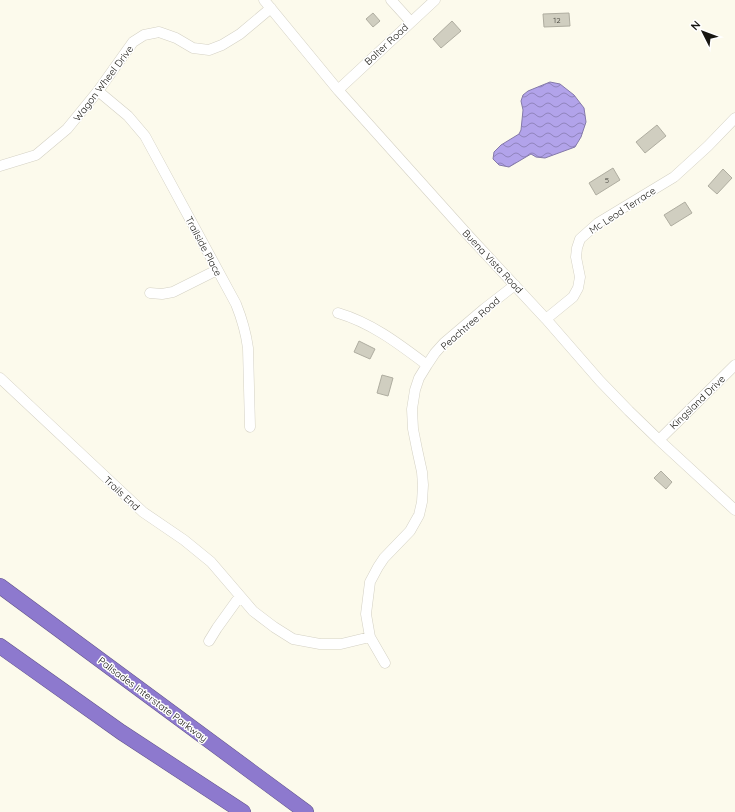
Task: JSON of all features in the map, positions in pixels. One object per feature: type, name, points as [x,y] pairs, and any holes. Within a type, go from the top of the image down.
[{"type":"highway","name":"Palisades Interstate Parkway","points":[[0,586],[306,812]]},
{"type":"highway","points":[[0,646],[121,732],[243,812]]},
{"type":"street","points":[[391,0],[411,22]]},
{"type":"street","name":"Balter Road","points":[[338,90],[435,0]]},
{"type":"street","name":"Buena Vista Road","points":[[268,4],[338,90],[468,235],[546,319],[600,381],[628,411],[735,510]]},
{"type":"street","name":"Wagon Wheel Drive","points":[[0,166],[36,156],[67,129],[133,42],[144,35],[159,32],[176,38],[193,48],[209,50],[222,45],[240,34],[268,4]]},
{"type":"street","name":"Trailside Place","points":[[98,90],[128,116],[145,136],[236,304],[243,321],[248,348],[250,426]]},
{"type":"street","name":"Mc Leod Terrace","points":[[546,319],[573,297],[578,288],[580,277],[576,258],[580,239],[598,223],[674,177],[708,146],[735,118]]},
{"type":"street","points":[[150,293],[162,294],[173,292],[217,270]]},
{"type":"street","name":"Peachtree Road","points":[[370,637],[366,614],[370,582],[384,558],[410,531],[420,515],[424,485],[413,429],[412,409],[415,390],[419,378],[435,353],[449,339],[515,285]]},
{"type":"street","points":[[338,313],[353,317],[382,332],[427,365]]},
{"type":"street","name":"Kingsland Drive","points":[[659,440],[735,365]]},
{"type":"street","name":"Trails End","points":[[0,378],[143,512],[184,540],[211,562],[243,600]]},
{"type":"street","points":[[209,641],[216,628],[243,600],[263,619],[293,639],[320,644],[341,644],[370,637],[385,663]]},
{"type":"water","points":[[550,82],[560,84],[574,95],[584,108],[586,122],[581,137],[575,147],[545,158],[536,157],[531,154],[509,167],[499,165],[493,159],[494,152],[501,145],[519,134],[521,130],[523,110],[521,101],[523,95],[528,91]]},
{"type":"building","points":[[373,13],[380,21],[373,27],[366,19]]},
{"type":"building","points":[[569,13],[570,26],[544,27],[543,14]]},
{"type":"building","points":[[452,21],[461,31],[441,48],[433,39]]},
{"type":"building","points":[[657,125],[666,136],[645,153],[636,142]]},
{"type":"building","points":[[613,168],[620,180],[596,195],[589,183]]},
{"type":"building","points":[[723,169],[732,178],[717,194],[708,186]]},
{"type":"building","points":[[685,202],[692,213],[671,226],[664,215]]},
{"type":"building","points":[[359,341],[375,349],[370,359],[354,352]]},
{"type":"building","points":[[382,375],[393,378],[388,396],[377,393]]},
{"type":"building","points":[[661,471],[672,482],[666,489],[654,478]]}]
